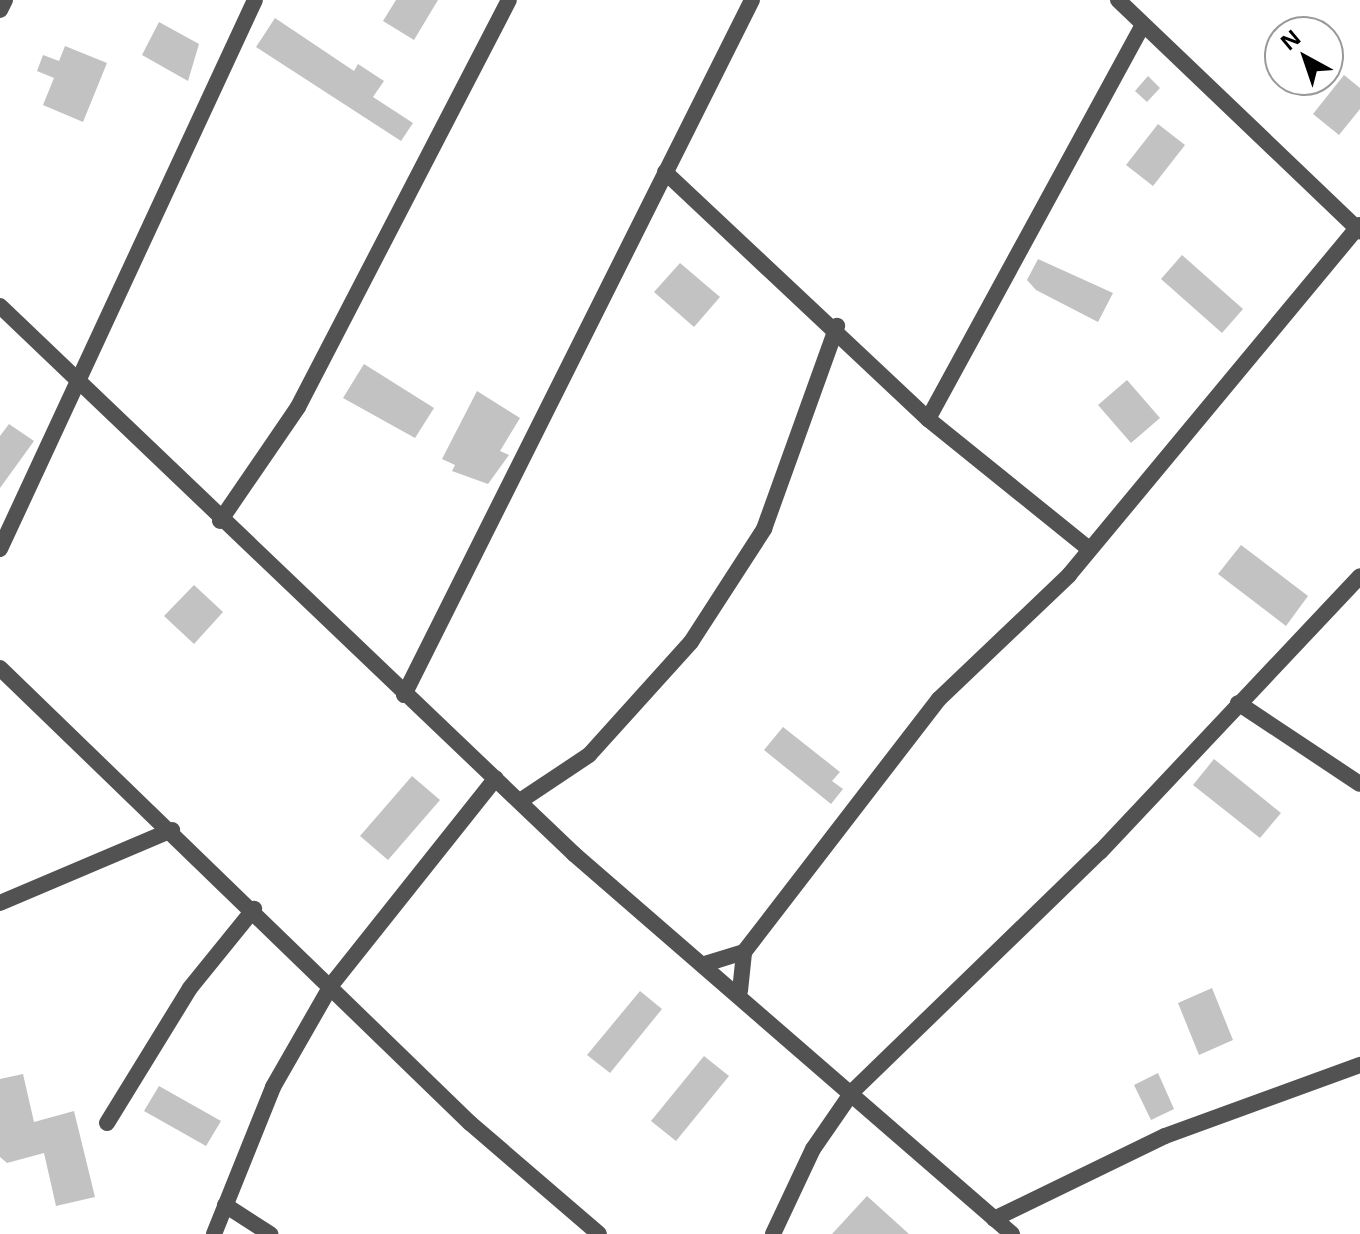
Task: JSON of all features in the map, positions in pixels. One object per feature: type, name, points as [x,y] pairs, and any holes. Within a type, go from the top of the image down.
[{"type":"street","points":[[0,10],[5,0]]},
{"type":"street","points":[[0,549],[255,0]]},
{"type":"street","points":[[220,521],[298,407],[509,0]]},
{"type":"street","points":[[404,695],[752,0]]},
{"type":"street","points":[[740,991],[744,952],[939,699],[1089,549],[1359,228],[1118,0]]},
{"type":"street","points":[[928,419],[1143,25]]},
{"type":"street","points":[[665,172],[837,326],[928,419],[1089,549]]},
{"type":"street","points":[[0,306],[78,377],[220,521],[404,695],[520,801],[853,1091],[886,1131],[1012,1234]]},
{"type":"street","points":[[520,801],[589,755],[691,642],[764,529],[837,326]]},
{"type":"street","points":[[773,1234],[813,1149],[853,1091],[967,987],[1360,576]]},
{"type":"street","points":[[0,668],[332,984],[470,1123],[599,1234]]},
{"type":"street","points":[[1238,703],[1360,784]]},
{"type":"street","points":[[214,1234],[273,1087],[332,984],[496,778]]},
{"type":"street","points":[[0,903],[172,830]]},
{"type":"street","points":[[107,1123],[190,988],[254,909]]},
{"type":"street","points":[[705,964],[744,952]]},
{"type":"street","points":[[994,1219],[1165,1136],[1360,1065]]},
{"type":"street","points":[[225,1205],[270,1234]]},
{"type":"building","points":[[396,0],[438,0],[414,40],[383,21]]},
{"type":"building","points":[[275,18],[354,71],[358,64],[384,81],[373,97],[413,123],[401,141],[256,47]]},
{"type":"building","points":[[159,22],[199,44],[188,81],[142,55]]},
{"type":"building","points":[[65,46],[107,63],[83,122],[43,105],[54,78],[37,71],[43,55],[59,61]]},
{"type":"building","points":[[1344,75],[1360,88],[1360,109],[1339,135],[1313,114],[1327,96],[1344,96]]},
{"type":"building","points":[[1148,76],[1160,88],[1147,102],[1135,91]]},
{"type":"building","points":[[1158,124],[1185,145],[1153,186],[1126,165]]},
{"type":"building","points":[[1182,255],[1243,309],[1222,333],[1161,279]]},
{"type":"building","points":[[1038,259],[1113,293],[1098,322],[1036,290],[1027,280]]},
{"type":"building","points":[[680,263],[720,297],[694,327],[654,292]]},
{"type":"building","points":[[364,364],[434,408],[415,438],[343,398]]},
{"type":"building","points":[[1127,380],[1160,418],[1131,443],[1098,405]]},
{"type":"building","points":[[477,391],[520,418],[500,451],[509,455],[488,484],[452,471],[455,465],[442,459]]},
{"type":"building","points":[[9,424],[34,441],[0,488],[0,436]]},
{"type":"building","points":[[1241,545],[1308,596],[1286,626],[1218,574]]},
{"type":"building","points":[[194,585],[223,612],[194,644],[164,616]]},
{"type":"building","points":[[783,727],[840,772],[832,781],[843,789],[831,804],[764,750]]},
{"type":"building","points":[[1214,759],[1281,813],[1260,838],[1193,785]]},
{"type":"building","points":[[412,776],[440,800],[388,860],[360,836]]},
{"type":"building","points":[[1212,988],[1233,1040],[1199,1055],[1178,1003]]},
{"type":"building","points":[[640,991],[662,1009],[610,1073],[587,1055]]},
{"type":"building","points":[[704,1056],[729,1076],[676,1141],[651,1121]]},
{"type":"building","points":[[1158,1073],[1174,1109],[1151,1120],[1134,1085]]},
{"type":"building","points":[[23,1074],[34,1122],[74,1111],[95,1197],[56,1206],[44,1153],[7,1163],[0,1157],[0,1079]]},
{"type":"building","points":[[159,1086],[221,1121],[206,1146],[144,1111]]},
{"type":"building","points":[[867,1196],[909,1234],[832,1234]]}]
